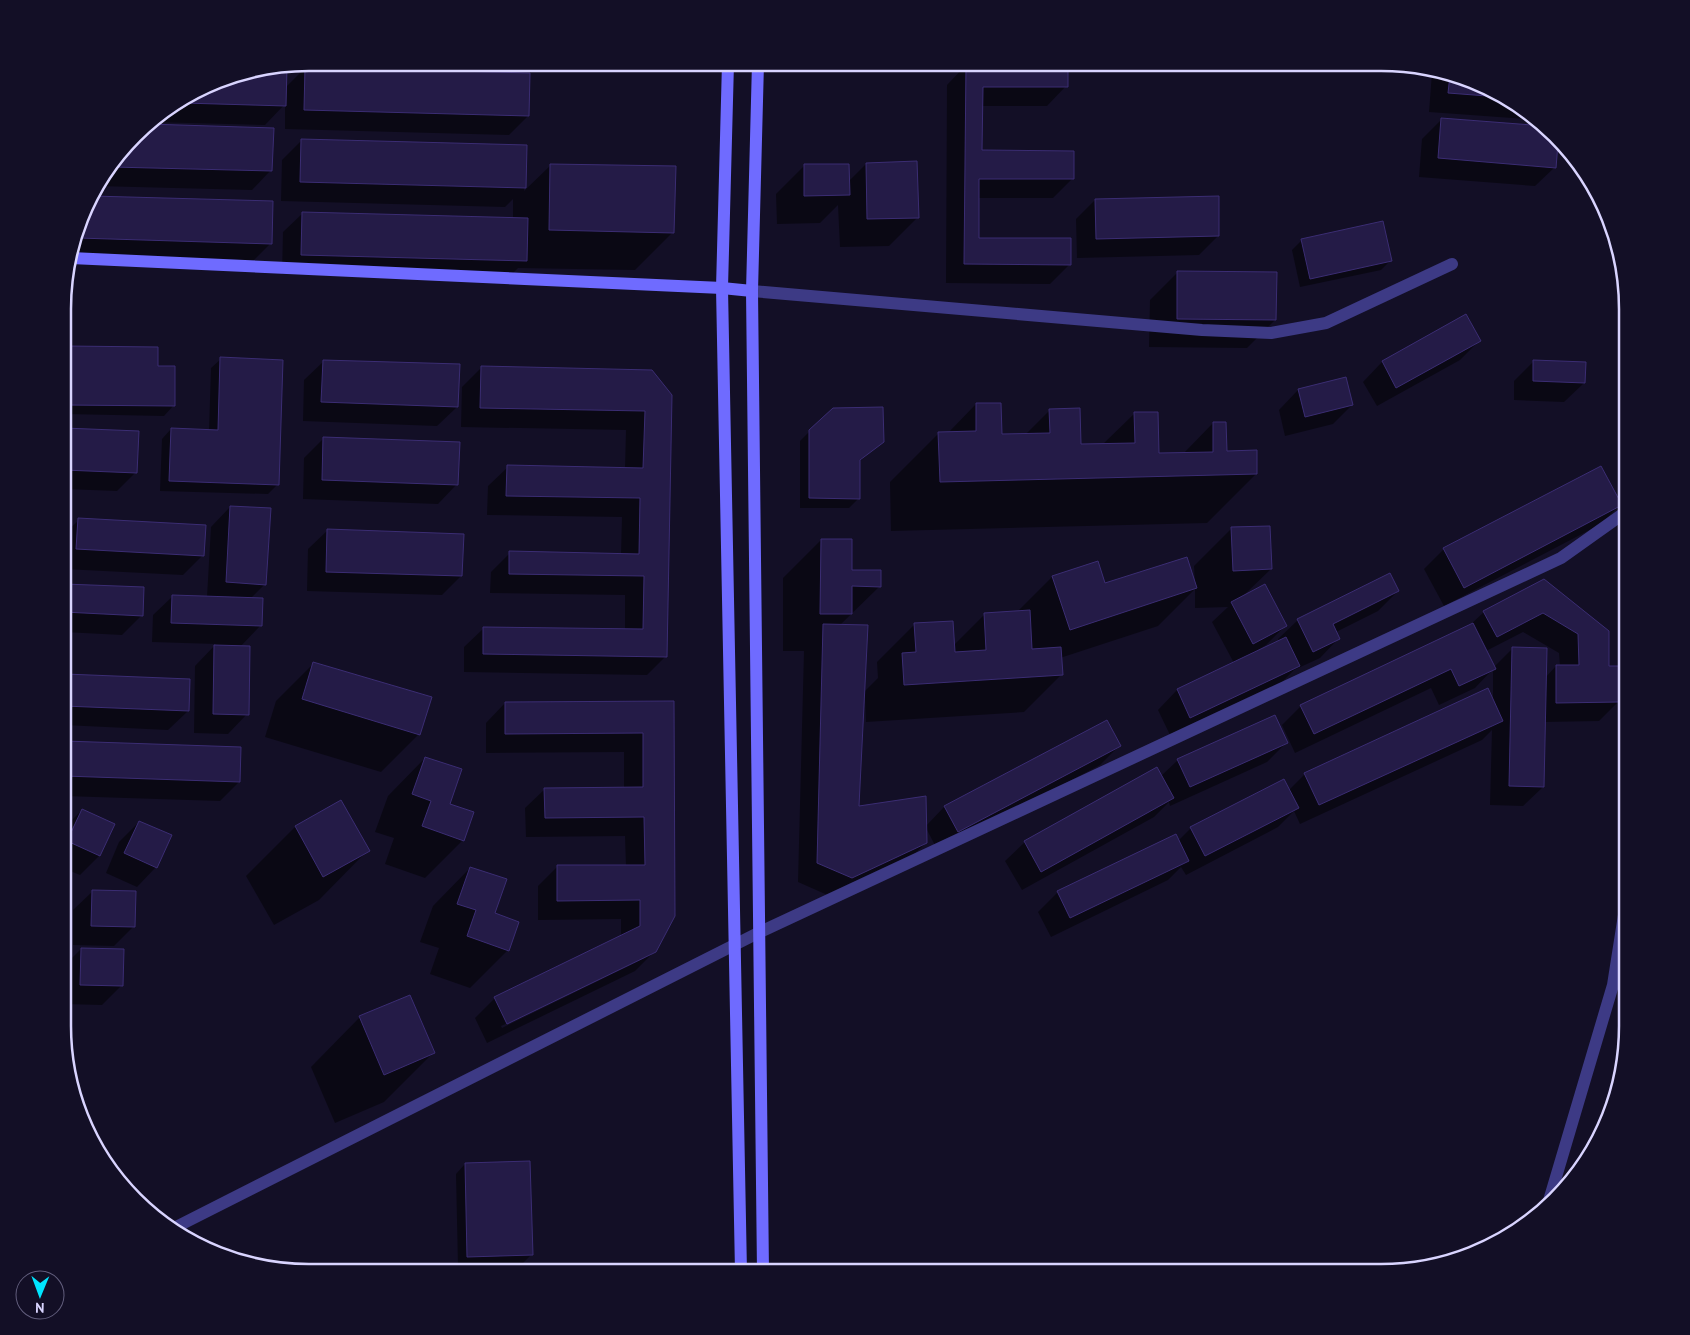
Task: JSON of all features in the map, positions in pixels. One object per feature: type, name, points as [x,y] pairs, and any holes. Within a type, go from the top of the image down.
[{"type":"main road","points":[[728,71],[722,288],[741,1264]]},
{"type":"main road","points":[[758,71],[752,291],[763,1264]]},
{"type":"main road","points":[[77,258],[722,288],[752,291]]},
{"type":"street","points":[[752,291],[1192,329],[1271,332],[1326,323],[1452,264]]},
{"type":"street","points":[[179,1225],[758,933],[1561,558],[1619,517]]},
{"type":"street","points":[[1552,1191],[1613,985],[1619,947]]},
{"type":"building","points":[[305,71],[530,73],[529,116],[304,110]]},
{"type":"building","points":[[966,71],[1068,71],[1068,87],[983,87],[982,150],[1074,151],[1074,179],[979,179],[979,238],[1071,238],[1071,265],[964,264]]},
{"type":"building","points":[[287,72],[286,106],[190,103],[218,89],[248,79]]},
{"type":"building","points":[[1449,81],[1486,96],[1448,93]]},
{"type":"building","points":[[1441,118],[1531,125],[1557,149],[1556,168],[1438,158]]},
{"type":"building","points":[[160,124],[274,128],[272,171],[119,167],[130,152]]},
{"type":"building","points":[[301,139],[527,145],[526,188],[300,182]]},
{"type":"building","points":[[917,161],[919,218],[867,219],[866,163]]},
{"type":"building","points":[[550,164],[676,166],[674,233],[549,230]]},
{"type":"building","points":[[804,164],[849,164],[850,195],[804,196]]},
{"type":"building","points":[[100,196],[273,201],[272,244],[82,238],[89,218]]},
{"type":"building","points":[[1219,196],[1219,236],[1096,239],[1095,199]]},
{"type":"building","points":[[302,212],[528,218],[527,261],[301,255]]},
{"type":"building","points":[[1383,221],[1392,261],[1310,279],[1301,239]]},
{"type":"building","points":[[1177,271],[1277,272],[1276,320],[1177,319]]},
{"type":"building","points":[[1466,314],[1481,341],[1396,388],[1382,361]]},
{"type":"building","points":[[71,346],[158,347],[158,366],[175,366],[175,406],[71,405]]},
{"type":"building","points":[[220,357],[283,360],[279,485],[169,481],[171,428],[218,430]]},
{"type":"building","points":[[323,360],[460,364],[458,407],[321,402]]},
{"type":"building","points":[[1533,360],[1586,362],[1585,383],[1533,381]]},
{"type":"building","points":[[481,366],[652,370],[672,395],[667,657],[483,654],[483,627],[643,629],[644,576],[509,574],[509,551],[639,554],[640,498],[506,496],[507,465],[643,468],[645,411],[480,408]]},
{"type":"building","points":[[1346,377],[1353,405],[1305,417],[1298,389]]},
{"type":"building","points":[[976,403],[1001,403],[1002,434],[1050,433],[1049,409],[1080,408],[1081,444],[1135,443],[1134,412],[1158,412],[1159,453],[1213,452],[1213,422],[1226,422],[1227,451],[1257,450],[1257,474],[940,482],[938,432],[976,431]]},
{"type":"building","points":[[883,407],[884,442],[860,460],[860,499],[809,498],[809,430],[833,408]]},
{"type":"building","points":[[71,428],[139,431],[137,473],[71,470]]},
{"type":"building","points":[[323,437],[460,442],[458,485],[322,480]]},
{"type":"building","points":[[1601,466],[1619,499],[1619,507],[1464,588],[1443,548]]},
{"type":"building","points":[[230,506],[271,508],[266,585],[226,582]]},
{"type":"building","points":[[78,518],[206,525],[204,556],[76,549]]},
{"type":"building","points":[[1270,526],[1272,569],[1233,571],[1231,527]]},
{"type":"building","points":[[327,529],[464,534],[462,576],[326,572]]},
{"type":"building","points":[[821,539],[852,539],[852,570],[881,570],[881,587],[852,586],[852,614],[820,614]]},
{"type":"building","points":[[1187,557],[1197,588],[1070,630],[1052,576],[1098,561],[1105,583]]},
{"type":"building","points":[[1390,573],[1399,591],[1333,624],[1340,639],[1313,652],[1297,619]]},
{"type":"building","points":[[1544,579],[1609,631],[1609,666],[1619,666],[1619,702],[1556,703],[1556,665],[1579,665],[1578,634],[1543,613],[1497,637],[1483,611]]},
{"type":"building","points":[[71,584],[144,587],[143,616],[71,612]]},
{"type":"building","points":[[1265,584],[1287,626],[1253,644],[1231,602]]},
{"type":"building","points":[[172,595],[263,598],[262,626],[171,623]]},
{"type":"building","points":[[1030,610],[1032,649],[1061,647],[1063,675],[904,685],[902,653],[916,652],[914,623],[953,621],[955,652],[986,650],[984,613]]},
{"type":"building","points":[[1473,623],[1496,669],[1459,686],[1451,669],[1314,734],[1300,705]]},
{"type":"building","points":[[823,624],[868,625],[859,806],[926,796],[927,843],[852,878],[817,863]]},
{"type":"building","points":[[1286,637],[1300,666],[1190,718],[1177,689]]},
{"type":"building","points":[[214,645],[250,646],[249,715],[213,714]]},
{"type":"building","points":[[1512,647],[1547,648],[1544,787],[1509,786]]},
{"type":"building","points":[[313,662],[432,697],[420,735],[302,699]]},
{"type":"building","points":[[71,674],[190,679],[189,711],[71,706]]},
{"type":"building","points":[[1488,688],[1503,721],[1319,805],[1304,773]]},
{"type":"building","points":[[674,701],[675,916],[656,952],[507,1024],[494,997],[640,926],[640,900],[557,901],[557,865],[645,865],[644,817],[545,818],[544,788],[643,787],[643,733],[505,734],[505,702]]},
{"type":"building","points":[[1275,715],[1288,743],[1190,787],[1177,759]]},
{"type":"building","points":[[1107,720],[1121,746],[958,832],[944,806]]},
{"type":"building","points":[[71,741],[241,747],[240,782],[71,776]]},
{"type":"building","points":[[425,757],[462,769],[450,804],[474,812],[464,841],[422,826],[431,801],[412,794]]},
{"type":"building","points":[[1157,767],[1174,798],[1041,872],[1024,841]]},
{"type":"building","points":[[1284,779],[1299,808],[1205,856],[1190,827]]},
{"type":"building","points":[[341,800],[370,851],[323,877],[295,826]]},
{"type":"building","points":[[82,809],[115,824],[100,856],[71,843],[71,832]]},
{"type":"building","points":[[139,821],[172,835],[157,868],[124,853]]},
{"type":"building","points":[[1176,834],[1189,861],[1070,918],[1057,891]]},
{"type":"building","points":[[470,867],[507,879],[495,913],[519,922],[509,951],[467,936],[476,910],[457,904]]},
{"type":"building","points":[[92,890],[136,891],[135,927],[91,926]]},
{"type":"building","points":[[81,948],[124,949],[123,986],[80,985]]},
{"type":"building","points":[[410,995],[435,1053],[384,1075],[359,1016]]},
{"type":"building","points":[[530,1161],[533,1255],[467,1257],[465,1163]]}]
